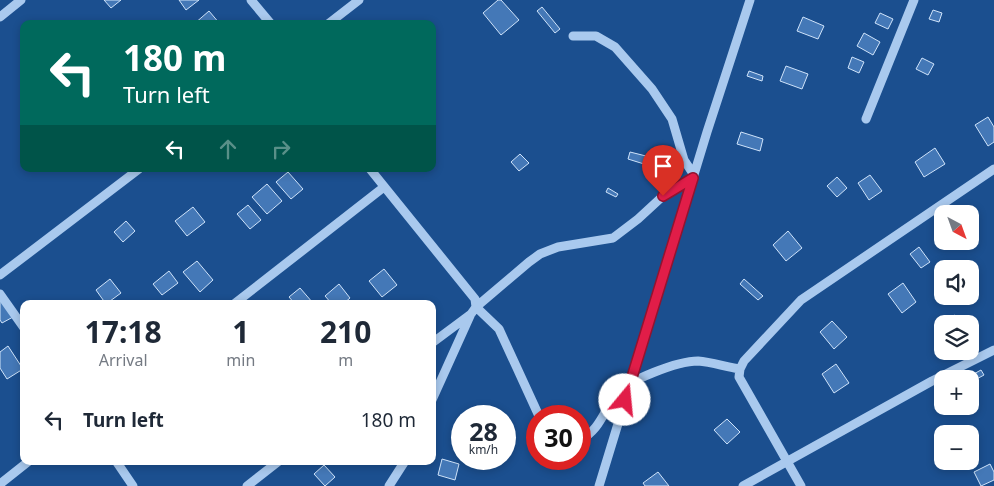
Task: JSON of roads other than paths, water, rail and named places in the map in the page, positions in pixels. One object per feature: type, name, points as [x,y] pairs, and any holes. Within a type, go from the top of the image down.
[{"type":"street","points":[[0,17],[21,0]]},
{"type":"street","points":[[251,0],[268,20]]},
{"type":"street","points":[[333,20],[359,0]]},
{"type":"street","points":[[599,486],[750,0]]},
{"type":"street","points":[[866,119],[914,0]]},
{"type":"street","points":[[573,36],[596,36],[615,47],[652,89],[672,119],[684,160],[694,177]]},
{"type":"street","points":[[801,486],[740,378],[740,369],[744,361],[801,300],[994,169]]},
{"type":"street","points":[[0,275],[135,172]]},
{"type":"street","points":[[372,172],[475,299],[474,310],[436,391]]},
{"type":"street","points":[[436,341],[528,262],[540,254],[558,247],[613,238],[638,219],[663,196],[694,177]]},
{"type":"street","points":[[239,300],[384,187]]},
{"type":"street","points":[[0,294],[20,322]]},
{"type":"street","points":[[474,310],[499,329],[534,405]]},
{"type":"street","points":[[743,486],[932,381],[994,350]]},
{"type":"street","points":[[591,432],[602,419],[615,395],[630,382],[666,368],[697,361],[740,369]]},
{"type":"street","points":[[0,484],[24,465]]},
{"type":"street","points":[[119,465],[133,486]]},
{"type":"street","points":[[247,486],[274,465]]},
{"type":"street","points":[[390,486],[403,465]]}]
